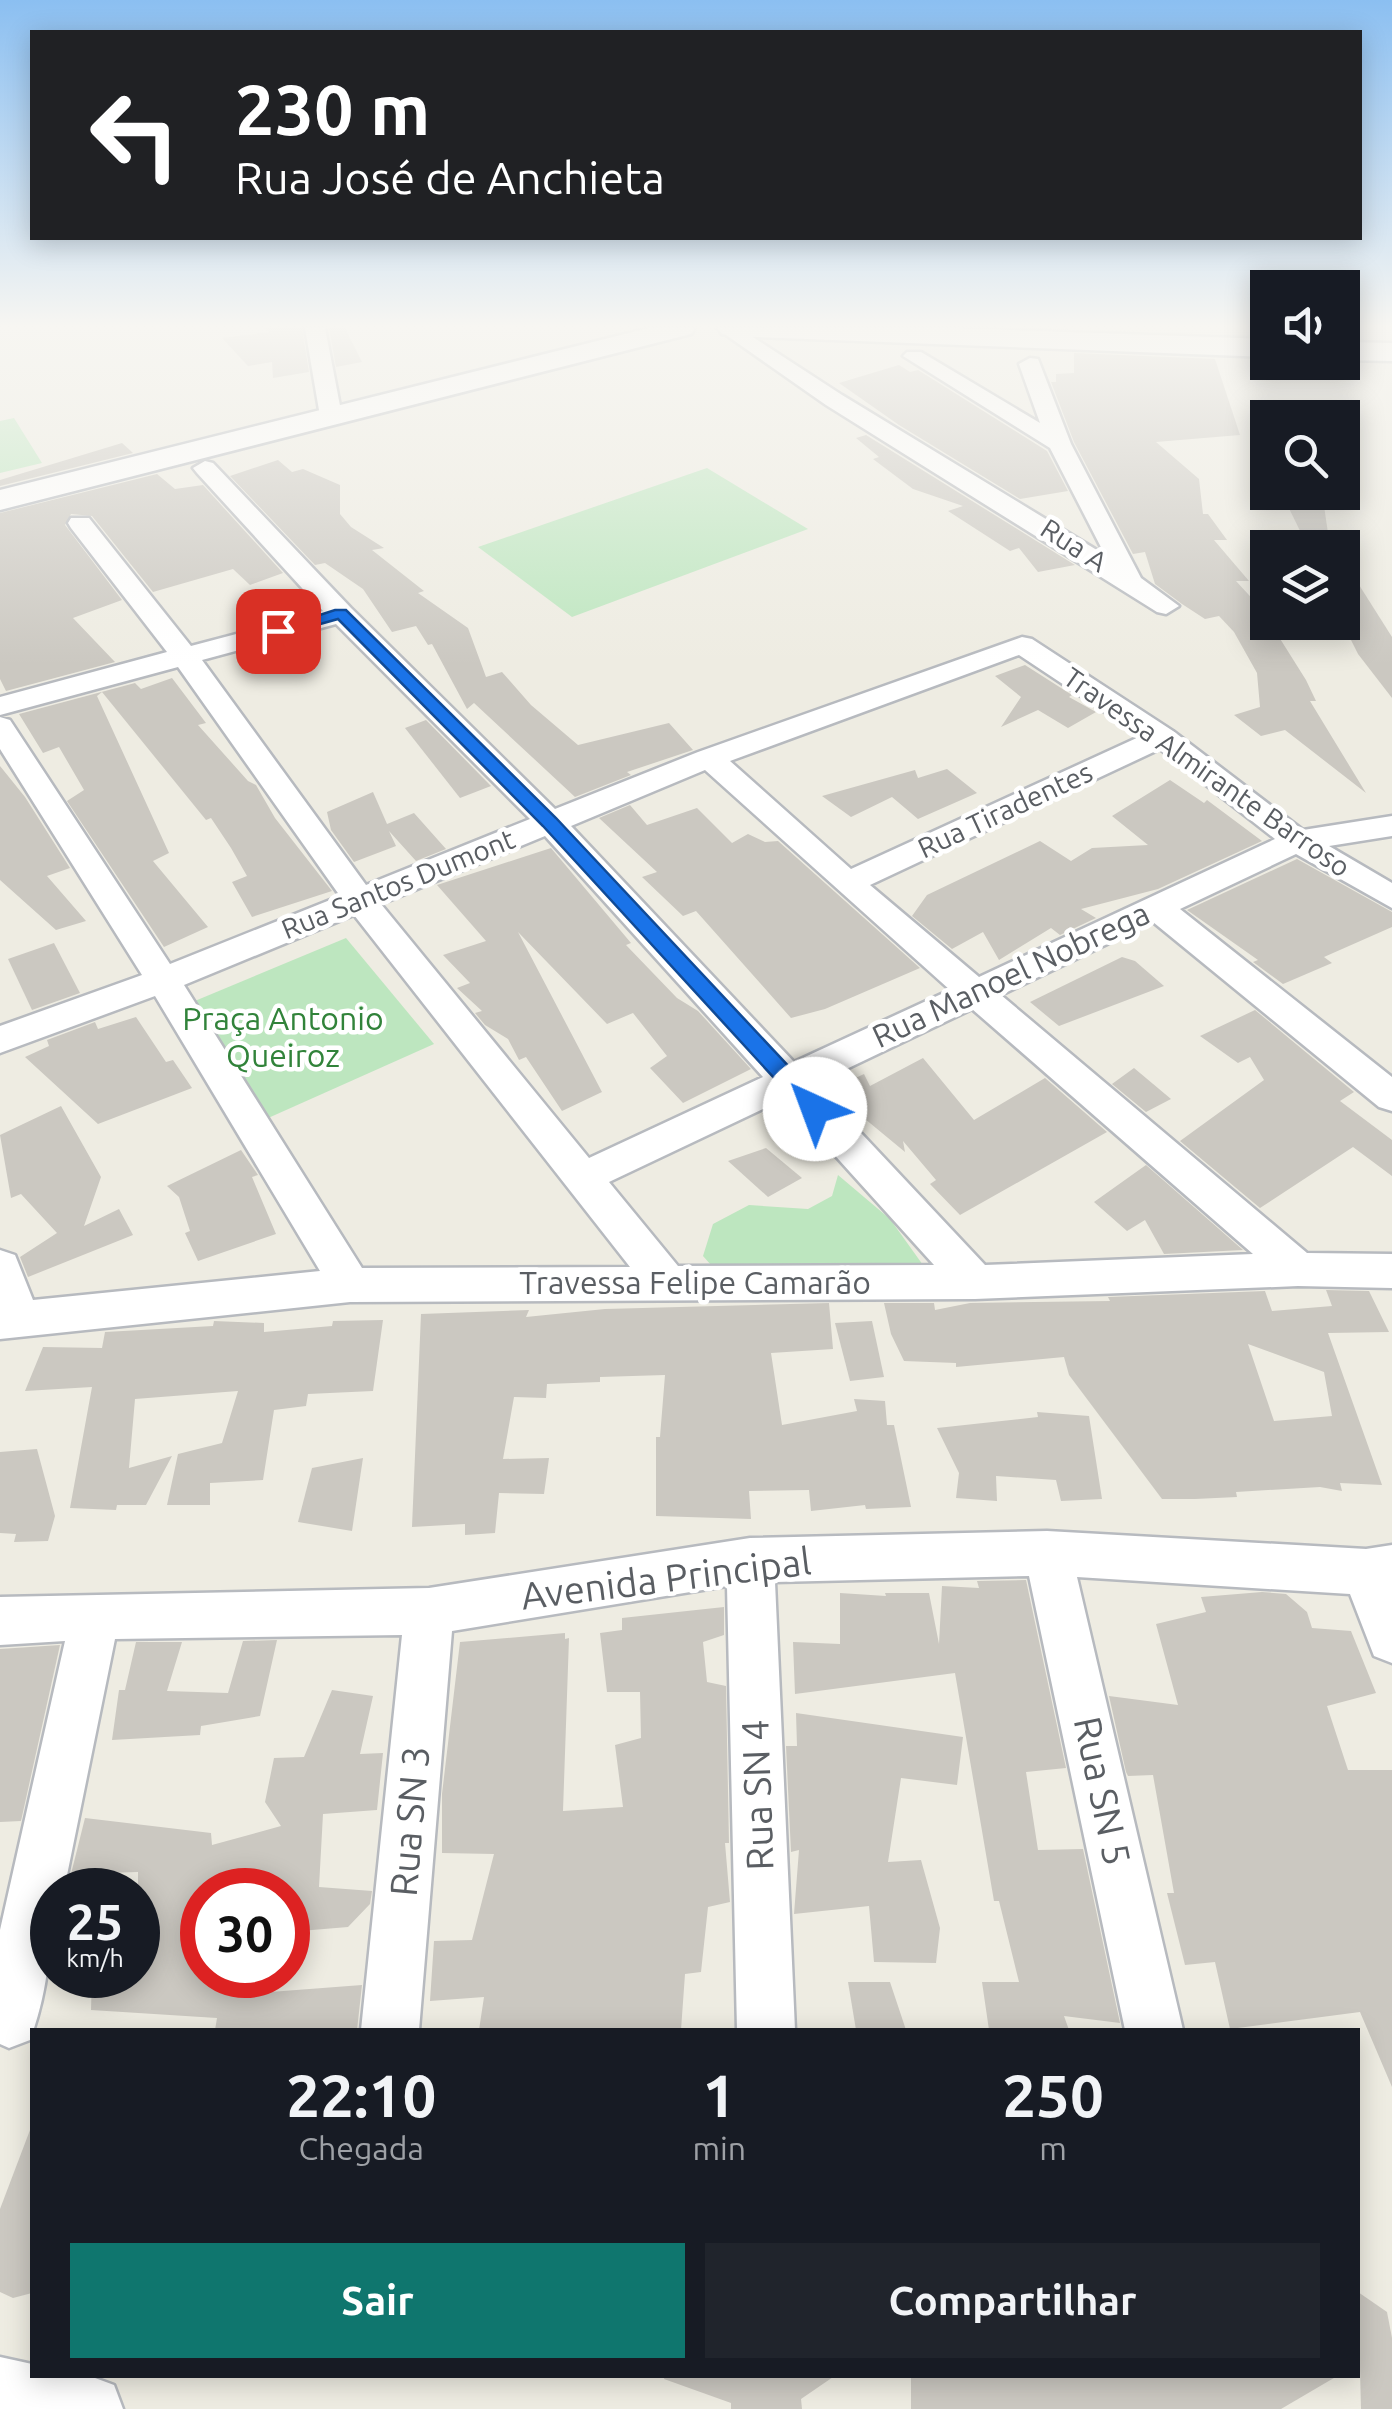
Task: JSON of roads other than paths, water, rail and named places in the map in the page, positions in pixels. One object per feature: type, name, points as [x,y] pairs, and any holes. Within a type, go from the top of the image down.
[{"type":"main road","points":[[0,500],[234,440]]},
{"type":"street","name":"Rua A","points":[[903,440],[1043,524],[1166,606]]},
{"type":"street","points":[[1053,440],[1059,444]]},
{"type":"street","points":[[1058,440],[1092,513],[1132,583]]},
{"type":"street","points":[[204,468],[341,614],[550,822],[975,1282]]},
{"type":"street","points":[[1043,524],[1092,513]]},
{"type":"street","points":[[80,523],[185,657],[360,900],[667,1282]]},
{"type":"street","points":[[0,706],[341,614]]},
{"type":"street","name":"Rua Santos Dumont","points":[[0,1040],[163,980],[710,758],[1022,645]]},
{"type":"street","name":"Travessa Almirante Barroso","points":[[1022,645],[1162,737],[1298,840],[1388,889]]},
{"type":"street","points":[[0,726],[163,980],[350,1285]]},
{"type":"street","name":"Rua Tiradentes","points":[[847,883],[1162,737]]},
{"type":"street","points":[[710,758],[847,883],[1298,1269]]},
{"type":"street","name":"Rua Manoel Nobrega","points":[[584,1177],[1298,840],[1392,826]]},
{"type":"street","points":[[1155,907],[1392,1097]]},
{"type":"street","points":[[0,1268],[10,1321]]},
{"type":"street","name":"Travessa Felipe Camarão","points":[[10,1321],[350,1285],[975,1282],[1298,1269],[1392,1271]]},
{"type":"street","name":"Avenida Principal","points":[[0,1622],[95,1616],[429,1612],[750,1560],[1047,1554],[1379,1569]]},
{"type":"street","name":"Rua SN 5","points":[[1047,1554],[1072,1650],[1154,2028]]},
{"type":"street","name":"Rua SN 4","points":[[750,1560],[766,2028]]},
{"type":"street","points":[[1379,1569],[1392,1639]]},
{"type":"street","name":"Rua SN 3","points":[[390,2028],[429,1612]]},
{"type":"street","points":[[9,2019],[95,1616]]},
{"type":"street","points":[[0,2390],[90,2409]]},
{"type":"park label","name":"Praça Antonio Queiroz","points":[[283,1038]]}]
